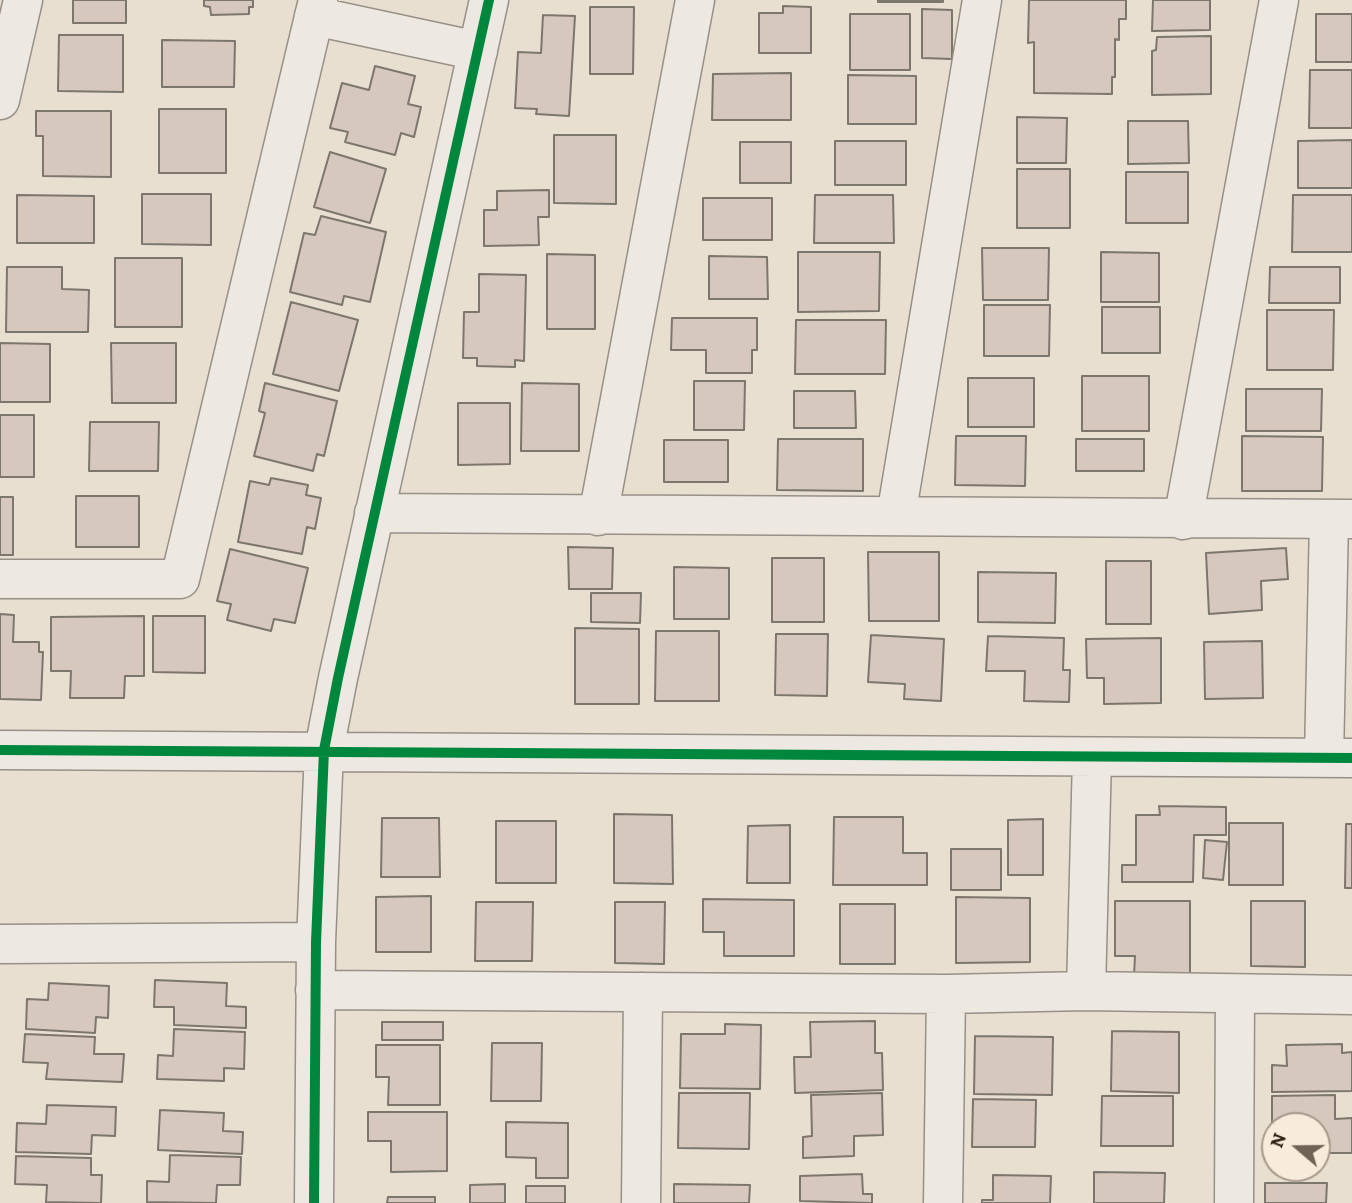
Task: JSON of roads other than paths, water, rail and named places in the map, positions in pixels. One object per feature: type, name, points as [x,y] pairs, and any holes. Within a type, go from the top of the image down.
[{"type":"street","points":[[2,85],[23,0]]},
{"type":"street","points":[[314,1203],[316,942],[324,750],[489,0]]},
{"type":"street","points":[[598,516],[695,0]]},
{"type":"street","points":[[896,516],[982,0]]},
{"type":"street","points":[[1183,520],[1279,0]]},
{"type":"street","points":[[0,579],[180,579],[316,8],[478,51]]},
{"type":"street","points":[[0,750],[1338,758],[1340,519],[374,513]]},
{"type":"street","points":[[1086,991],[1092,757]]},
{"type":"street","points":[[0,943],[316,942]]},
{"type":"street","points":[[315,990],[946,994],[1086,991],[1352,995]]},
{"type":"street","points":[[641,1203],[643,992]]},
{"type":"street","points":[[943,1203],[946,994]]},
{"type":"street","points":[[1234,1203],[1235,994]]}]
